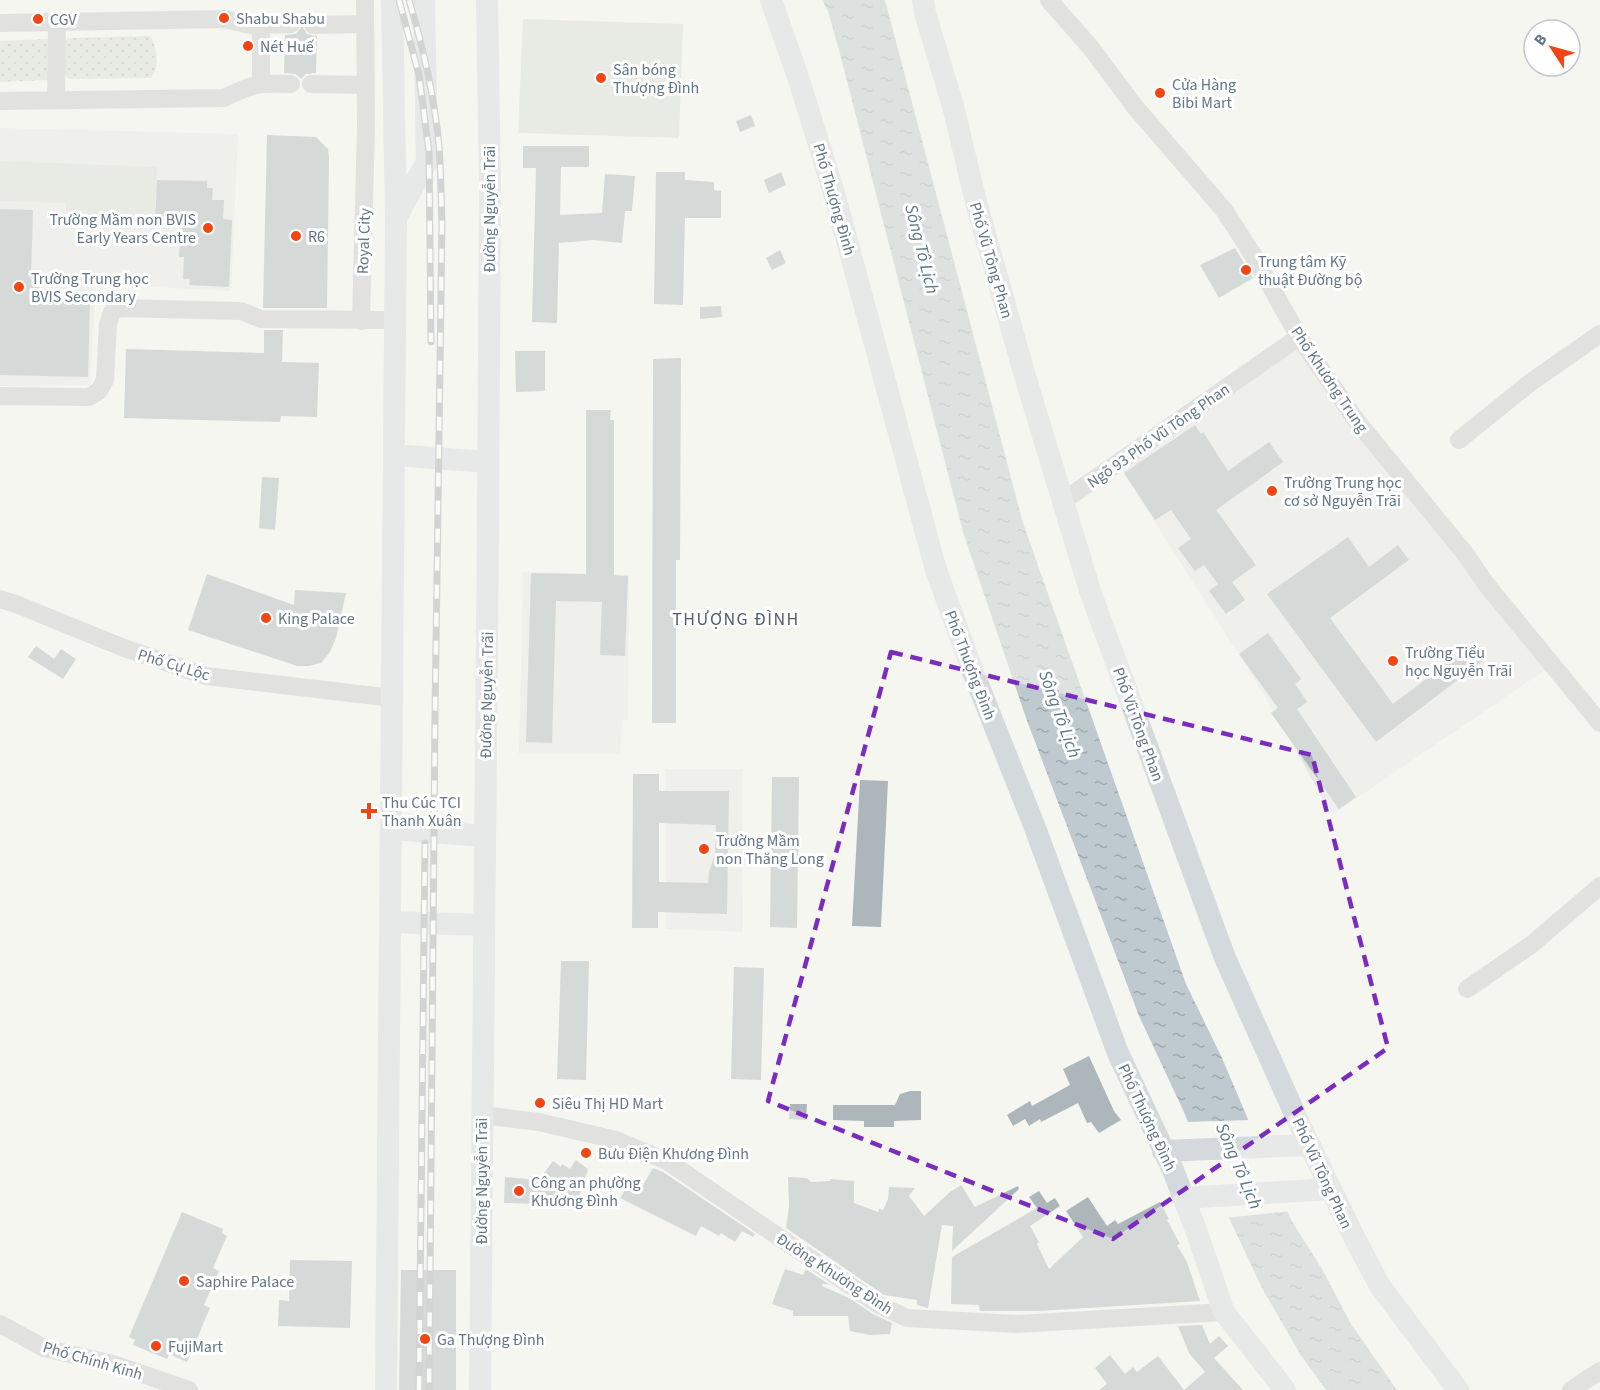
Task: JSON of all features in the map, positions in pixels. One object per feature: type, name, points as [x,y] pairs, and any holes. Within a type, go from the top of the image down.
[{"type":"main road","points":[[386,1390],[396,217],[392,0]]},
{"type":"main road","points":[[396,217],[427,161],[423,0]]},
{"type":"main road","name":"Đường Nguyễn Trãi","points":[[480,1390],[490,185],[487,0]]},
{"type":"main road","name":"Phố Thượng Đình","points":[[771,0],[834,193],[936,570],[1118,1053],[1163,1151],[1194,1198],[1224,1311]]},
{"type":"main road","name":"Phố Vũ Tông Phan","points":[[921,4],[953,106],[976,202],[1090,594],[1225,958],[1309,1145],[1380,1286],[1458,1390]]},
{"type":"main road","points":[[394,455],[488,462]]},
{"type":"main road","points":[[391,829],[484,837]]},
{"type":"main road","points":[[390,922],[484,925]]},
{"type":"main road","points":[[1163,1151],[1309,1145]]},
{"type":"main road","points":[[1194,1198],[1330,1189]]},
{"type":"main road","points":[[1224,1311],[1285,1390]]},
{"type":"street","name":"Royal City","points":[[361,321],[366,126],[365,0]]},
{"type":"street","name":"Phố Khương Trung","points":[[1049,0],[1090,48],[1135,107],[1224,210],[1259,265],[1299,337],[1356,420],[1600,723]]},
{"type":"street","points":[[0,23],[225,19],[250,25],[291,24]]},
{"type":"street","points":[[56,100],[57,22]]},
{"type":"street","points":[[313,25],[365,24]]},
{"type":"street","points":[[261,25],[261,83]]},
{"type":"street","points":[[0,101],[224,98],[250,85],[291,84]]},
{"type":"street","points":[[311,84],[365,85]]},
{"type":"street","points":[[366,126],[395,127]]},
{"type":"street","points":[[0,396],[89,397],[99,391],[105,380],[108,324],[112,312],[120,308],[241,311],[261,319],[395,320]]},
{"type":"street","points":[[1459,440],[1532,382],[1600,334]]},
{"type":"street","name":"Ngõ 93 Phố Vũ Tông Phan","points":[[1063,501],[1299,337]]},
{"type":"street","name":"Phố Cự Lộc","points":[[0,599],[16,603],[124,648],[206,676],[392,698]]},
{"type":"street","points":[[1467,989],[1531,945],[1600,886]]},
{"type":"street","name":"Đường Khương Đình","points":[[482,1115],[539,1122],[616,1140],[667,1161],[879,1305],[907,1318],[1017,1324],[1224,1311]]},
{"type":"street","name":"Phố Chính Kinh","points":[[0,1324],[44,1348],[112,1364],[189,1390]]},
{"type":"street","points":[[1572,1390],[1600,1371]]},
{"type":"highlighted area","points":[[891,652],[1312,755],[1388,1048],[1113,1239],[768,1101]]},
{"type":"shaded area","name":"Sân bóng Thượng Đình","points":[[523,19],[683,24],[679,138],[518,133]]},
{"type":"shaded area","points":[[150,36],[157,57],[156,68],[151,78],[69,79],[64,74],[64,44],[68,38]]},
{"type":"shaded area","points":[[47,39],[53,46],[48,80],[0,82],[0,41]]},
{"type":"shaded area","points":[[0,128],[238,134],[231,291],[96,284],[90,385],[0,386]]},
{"type":"shaded area","points":[[0,161],[157,167],[154,227],[66,224],[66,203],[0,201]]},
{"type":"shaded area","points":[[1295,344],[1548,668],[1332,815],[1268,701],[1118,464]]},
{"type":"shaded area","points":[[523,572],[629,575],[628,719],[622,720],[620,754],[519,754]]},
{"type":"shaded area","name":"Trường Mầm non Thăng Long","points":[[666,769],[742,769],[743,932],[666,929]]},
{"type":"water","name":"Sông Tô Lịch","points":[[822,0],[885,0],[1023,523],[1186,984],[1222,1058],[1290,1218],[1322,1269],[1351,1324],[1397,1390],[1326,1390],[1300,1354],[1263,1290],[1139,1016],[1026,718],[963,532],[840,54],[828,11]]},
{"type":"pier","points":[[1252,1120],[1291,1211],[1225,1218],[1185,1122]]},
{"type":"building","points":[[302,26],[307,34],[317,36],[316,73],[306,74],[301,79],[296,74],[284,73],[285,35],[296,34]]},
{"type":"building","points":[[751,115],[755,126],[740,132],[736,121]]},
{"type":"building","name":"R6","points":[[267,135],[316,137],[328,149],[327,308],[263,308]]},
{"type":"building","points":[[523,146],[589,146],[589,167],[561,167],[560,215],[602,213],[605,174],[635,176],[632,211],[625,211],[622,243],[594,240],[559,243],[557,323],[532,322],[536,168],[523,168]]},
{"type":"building","points":[[656,172],[685,172],[685,180],[714,182],[714,190],[721,191],[721,218],[685,218],[683,305],[654,304]]},
{"type":"building","points":[[781,172],[786,185],[769,193],[764,180]]},
{"type":"building","name":"Trường Mầm non BVIS Early Years Centre","points":[[157,180],[207,181],[207,188],[213,188],[212,200],[224,200],[223,219],[232,220],[229,287],[189,285],[190,279],[183,279],[184,257],[179,257],[181,221],[155,220]]},
{"type":"building","name":"Trường Trung học BVIS Secondary","points":[[0,209],[33,210],[31,275],[39,275],[38,298],[90,299],[88,377],[0,375]]},
{"type":"building","name":"Trung tâm Kỹ thuật Đường bộ","points":[[1235,248],[1253,278],[1219,298],[1200,265]]},
{"type":"building","points":[[780,250],[786,263],[772,270],[766,258]]},
{"type":"building","points":[[721,306],[722,317],[700,319],[700,307]]},
{"type":"building","points":[[264,330],[283,330],[282,362],[319,363],[317,417],[281,416],[280,422],[124,418],[126,349],[264,353]]},
{"type":"building","points":[[515,351],[545,351],[545,391],[516,392]]},
{"type":"building","points":[[681,358],[680,560],[676,560],[676,723],[652,723],[653,359]]},
{"type":"building","points":[[586,410],[611,410],[610,420],[614,420],[614,575],[628,576],[625,656],[600,655],[602,602],[556,601],[552,743],[526,742],[531,573],[586,574]]},
{"type":"building","points":[[1195,425],[1201,434],[1203,432],[1228,471],[1269,442],[1283,462],[1216,510],[1256,565],[1232,582],[1245,600],[1226,614],[1209,591],[1218,584],[1204,565],[1195,571],[1178,548],[1191,539],[1171,510],[1155,520],[1124,473]]},
{"type":"building","points":[[262,477],[279,478],[275,530],[259,528]]},
{"type":"building","points":[[1348,537],[1369,567],[1398,545],[1409,560],[1330,618],[1393,704],[1473,644],[1484,660],[1376,742],[1267,594]]},
{"type":"building","name":"King Palace","points":[[207,574],[294,605],[295,590],[346,593],[336,638],[330,652],[321,663],[297,666],[188,630]]},
{"type":"building","points":[[1268,633],[1301,679],[1295,684],[1307,702],[1297,709],[1356,797],[1339,809],[1271,713],[1278,708],[1239,654]]},
{"type":"building","points":[[36,646],[54,659],[61,649],[76,659],[63,679],[28,657]]},
{"type":"building","points":[[633,774],[659,774],[659,791],[729,791],[727,914],[658,912],[658,928],[632,928]],"holes":[[[659,823],[716,825],[715,854],[708,883],[659,882]]]},
{"type":"building","points":[[772,777],[799,777],[797,928],[770,927]]},
{"type":"building","points":[[860,780],[888,781],[881,927],[852,926]]},
{"type":"building","points":[[561,961],[589,961],[586,1080],[557,1079]]},
{"type":"building","points":[[734,967],[764,968],[761,1080],[731,1079]]},
{"type":"building","points":[[1089,1056],[1114,1111],[1121,1120],[1099,1133],[1091,1122],[1087,1123],[1078,1103],[1041,1122],[1040,1119],[1029,1126],[1025,1119],[1013,1126],[1007,1115],[1030,1101],[1032,1106],[1070,1085],[1063,1069]]},
{"type":"building","points":[[921,1091],[921,1120],[894,1121],[894,1127],[864,1127],[864,1121],[833,1120],[833,1105],[895,1105],[900,1094]]},
{"type":"building","points":[[790,1104],[807,1104],[806,1120],[789,1119]]},
{"type":"building","points":[[576,1160],[588,1169],[576,1205],[504,1203],[505,1177],[539,1180],[553,1161],[561,1167],[562,1164],[570,1169]]},
{"type":"building","points":[[653,1168],[663,1172],[755,1234],[753,1237],[742,1231],[735,1242],[721,1233],[719,1236],[701,1226],[696,1236],[620,1198],[627,1187],[639,1192]]},
{"type":"building","points":[[788,1177],[807,1178],[811,1182],[830,1181],[830,1179],[854,1181],[854,1203],[878,1212],[879,1209],[883,1210],[888,1199],[889,1187],[915,1188],[909,1196],[924,1216],[961,1185],[975,1207],[1018,1186],[1019,1189],[952,1251],[953,1226],[942,1225],[928,1308],[917,1305],[917,1300],[884,1295],[786,1228],[789,1206]]},
{"type":"building","points":[[1039,1191],[1047,1203],[1055,1198],[1060,1206],[1030,1226],[1049,1269],[1083,1237],[1066,1211],[1088,1197],[1107,1226],[1115,1220],[1118,1224],[1160,1202],[1180,1244],[1177,1245],[1187,1262],[1200,1301],[1039,1311],[980,1311],[979,1305],[951,1304],[952,1257],[1037,1208],[1029,1197]]},
{"type":"building","name":"Saphire Palace","points":[[182,1212],[223,1229],[222,1233],[227,1236],[213,1268],[219,1271],[204,1305],[210,1308],[187,1362],[169,1354],[167,1359],[133,1345],[135,1340],[129,1337]]},
{"type":"building","points":[[290,1260],[352,1261],[350,1328],[278,1326],[279,1300],[289,1301]]},
{"type":"building","points":[[785,1269],[803,1275],[806,1269],[830,1285],[823,1284],[822,1286],[849,1298],[892,1323],[890,1334],[870,1335],[850,1331],[848,1316],[793,1316],[793,1311],[772,1304]]},
{"type":"building","name":"Ga Thượng Đình","points":[[401,1270],[456,1270],[456,1390],[399,1390]]},
{"type":"building","points":[[1202,1325],[1210,1344],[1219,1336],[1228,1346],[1214,1358],[1243,1390],[1184,1390],[1205,1372],[1189,1353],[1178,1326]]},
{"type":"building","points":[[1110,1355],[1125,1374],[1133,1367],[1137,1372],[1158,1356],[1184,1390],[1099,1390],[1107,1384],[1095,1368]]},
{"type":"railway","points":[[399,0],[419,75],[429,152],[431,342]]},
{"type":"railway","points":[[409,0],[434,108],[439,145],[442,223],[429,1390]]},
{"type":"railway","points":[[419,1390],[425,843]]},
{"type":"place","name":"Shabu Shabu","points":[[224,18]]},
{"type":"place","name":"CGV","points":[[38,19]]},
{"type":"place","name":"Nét Huế","points":[[248,46]]},
{"type":"place","name":"Sân bóng Thượng Đình","points":[[601,78]]},
{"type":"place","name":"Cửa Hàng Bibi Mart","points":[[1160,93]]},
{"type":"place","name":"Trường Mầm non BVIS Early Years Centre","points":[[208,228]]},
{"type":"place","name":"R6","points":[[296,236]]},
{"type":"place","name":"Trung tâm Kỹ thuật Đường bộ","points":[[1246,270]]},
{"type":"place","name":"Trường Trung học BVIS Secondary","points":[[19,287]]},
{"type":"place","name":"Trường Trung học cơ sở Nguyễn Trãi","points":[[1272,491]]},
{"type":"place","name":"King Palace","points":[[266,618]]},
{"type":"place","name":"Trường Tiểu học Nguyễn Trãi","points":[[1393,661]]},
{"type":"place","name":"Thu Cúc TCI Thanh Xuân","points":[[369,811]]},
{"type":"place","name":"Trường Mầm non Thăng Long","points":[[704,849]]},
{"type":"place","name":"Siêu Thị HD Mart","points":[[540,1103]]},
{"type":"place","name":"Bưu Điện Khương Đình","points":[[586,1153]]},
{"type":"place","name":"Công an phường Khương Đình","points":[[519,1191]]},
{"type":"place","name":"Saphire Palace","points":[[184,1281]]},
{"type":"place","name":"Ga Thượng Đình","points":[[425,1339]]},
{"type":"place","name":"FujiMart","points":[[156,1346]]},
{"type":"district","name":"THƯỢNG ĐÌNH","points":[[736,619]]}]
